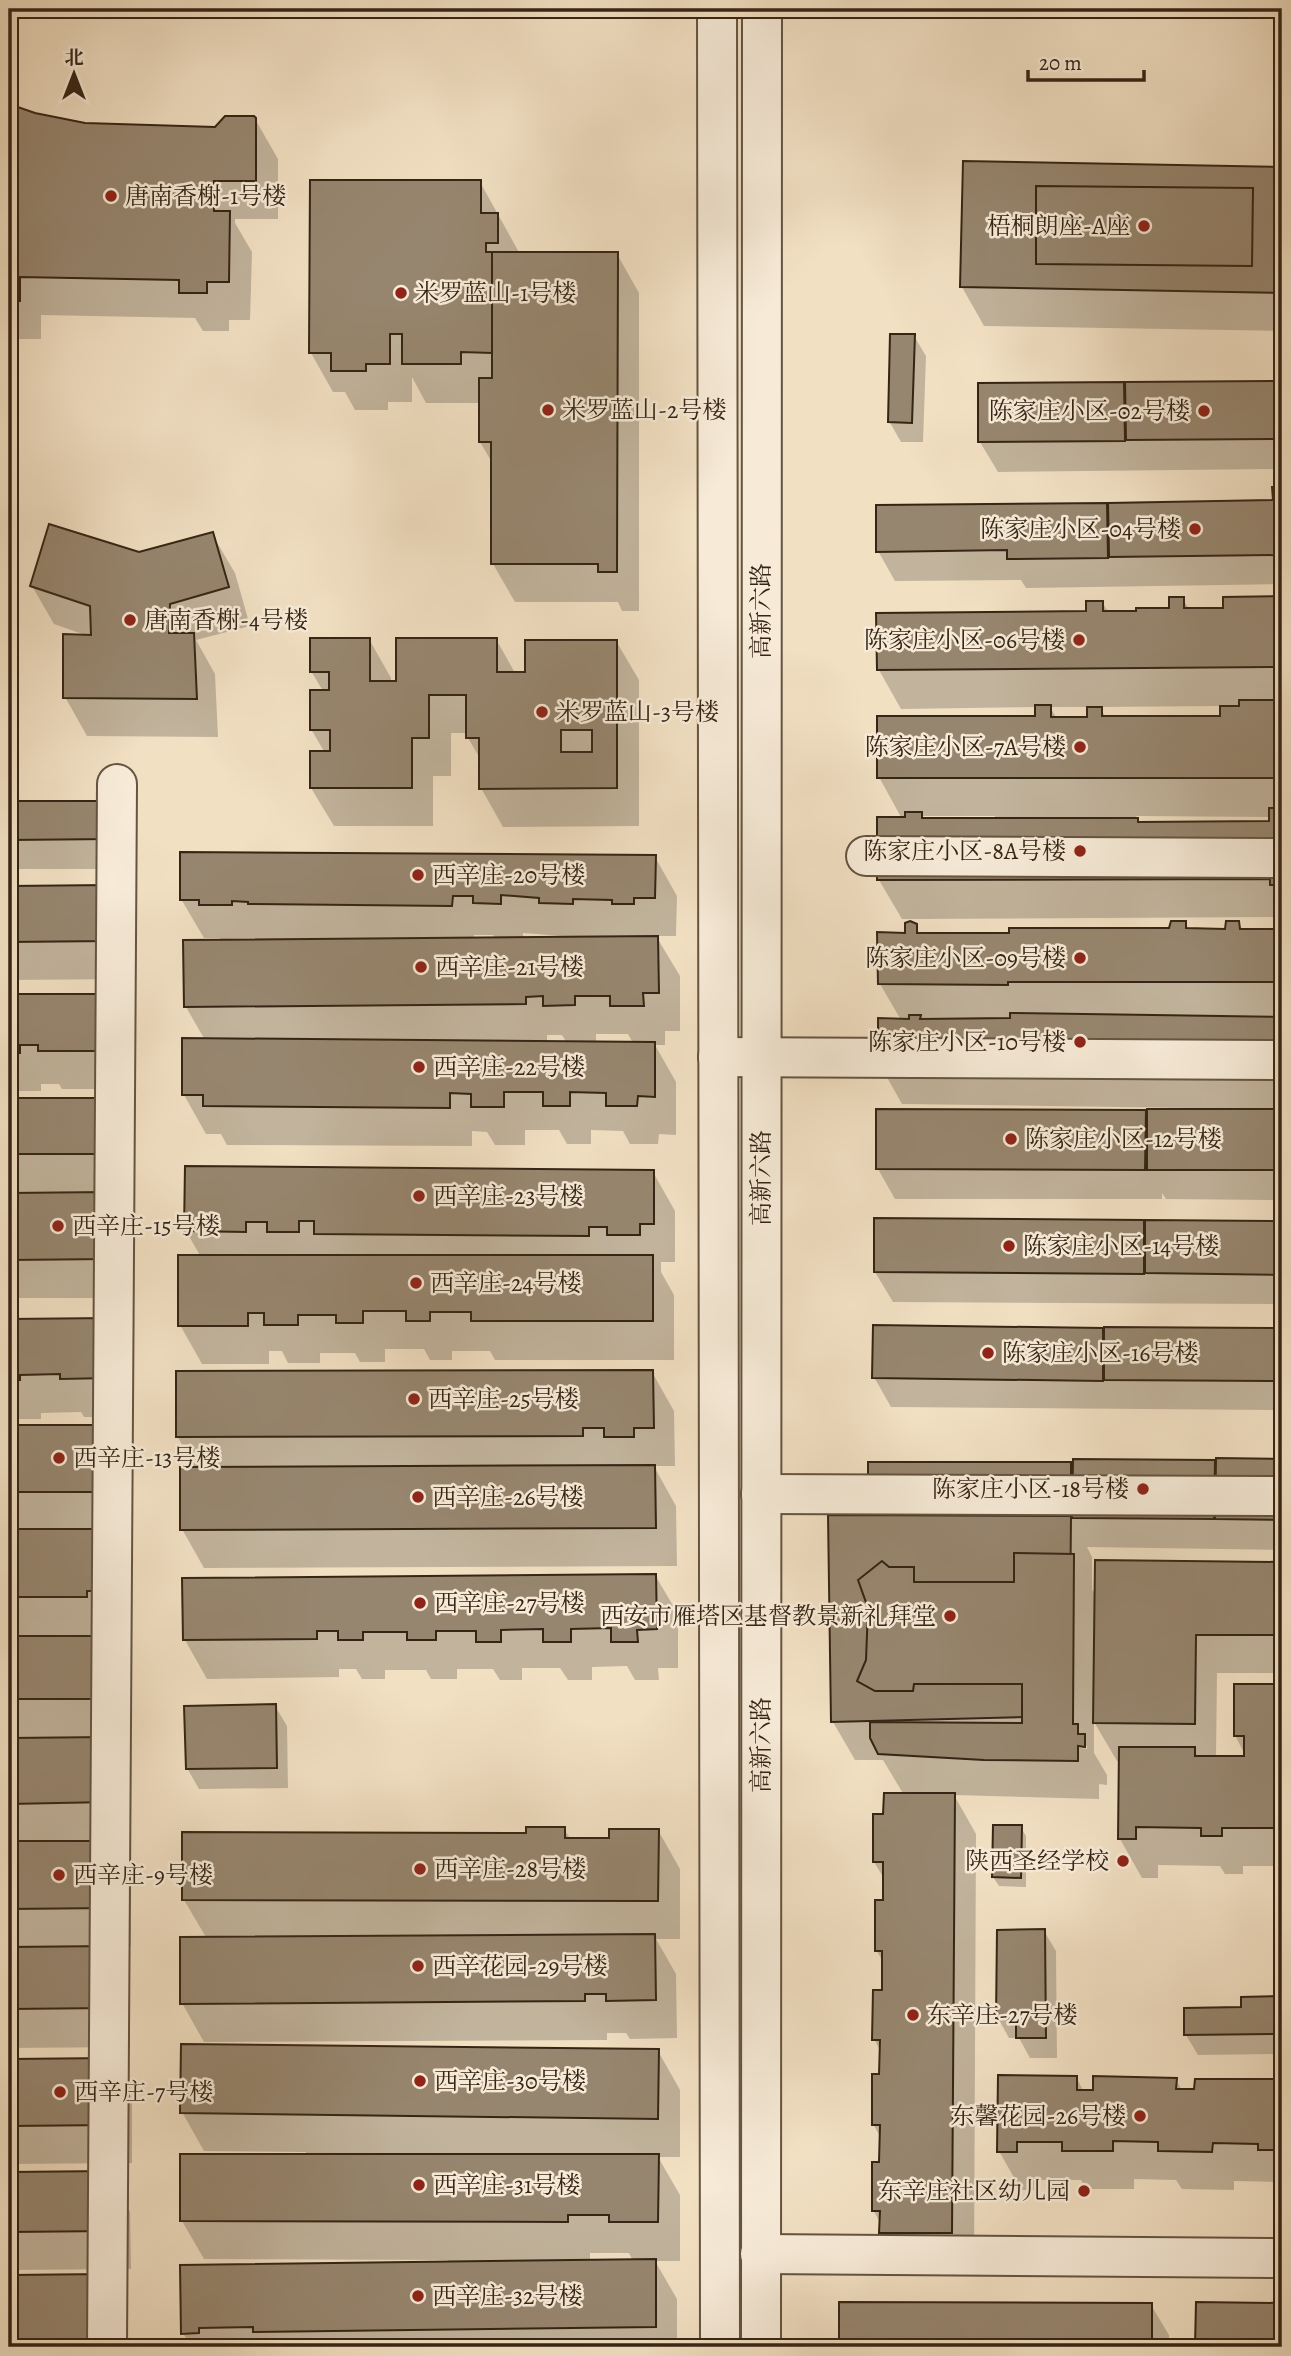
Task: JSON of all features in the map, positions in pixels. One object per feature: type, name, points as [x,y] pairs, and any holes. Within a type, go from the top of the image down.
[{"type":"street","name":"高新六路","points":[[717,9],[720,2347]]},
{"type":"street","name":"高新六路","points":[[761,2347],[762,9]]},
{"type":"street","points":[[107,2347],[117,784]]},
{"type":"street","points":[[866,856],[1282,858]]},
{"type":"street","points":[[718,1057],[1282,1060]]},
{"type":"street","points":[[761,1494],[1282,1496]]},
{"type":"street","points":[[760,2254],[1282,2258]]},
{"type":"building","name":"唐南香榭-1号楼","points":[[9,104],[35,113],[85,123],[215,127],[225,116],[254,116],[256,181],[214,181],[214,211],[230,211],[229,282],[207,282],[207,293],[179,293],[179,280],[20,277],[20,301],[9,301]]},
{"type":"building","points":[[963,161],[1282,167],[1282,293],[960,287]]},
{"type":"building","name":"米罗蓝山-1号楼","points":[[310,180],[481,180],[481,213],[498,213],[498,243],[486,243],[486,252],[492,252],[492,353],[461,352],[461,364],[402,364],[402,334],[390,334],[390,364],[366,364],[366,371],[331,371],[331,353],[309,353]]},
{"type":"building","name":"梧桐朗座-A座","points":[[1036,186],[1253,188],[1252,266],[1036,264]]},
{"type":"building","name":"米罗蓝山-2号楼","points":[[492,252],[618,252],[617,572],[598,572],[598,564],[491,564],[491,442],[479,442],[479,378],[492,378]]},
{"type":"building","points":[[890,334],[915,334],[912,423],[888,422]]},
{"type":"building","name":"陈家庄小区-02号楼","points":[[1282,381],[1282,439],[1126,440],[1125,382]]},
{"type":"building","points":[[1124,382],[1125,441],[978,442],[978,383]]},
{"type":"building","name":"陈家庄小区-04号楼","points":[[1272,487],[1282,487],[1282,555],[1109,557],[1108,503],[1273,500]]},
{"type":"building","points":[[1107,503],[1108,558],[1007,559],[1007,550],[876,552],[876,505]]},
{"type":"building","name":"唐南香榭-4号楼","points":[[49,524],[139,552],[213,532],[229,587],[170,604],[169,633],[194,633],[197,699],[63,698],[63,634],[91,635],[90,606],[30,586]]},
{"type":"building","name":"陈家庄小区-06号楼","points":[[1282,596],[1282,667],[877,670],[876,613],[1086,611],[1086,601],[1103,601],[1103,611],[1136,611],[1136,608],[1169,608],[1169,597],[1184,597],[1184,608],[1223,608],[1223,597]]},
{"type":"building","name":"米罗蓝山-3号楼","points":[[310,638],[370,638],[370,681],[396,681],[396,638],[497,638],[497,672],[525,672],[525,640],[617,640],[617,788],[479,789],[479,738],[466,738],[466,695],[429,695],[429,738],[412,738],[412,788],[310,788],[310,751],[330,751],[330,730],[310,730],[310,690],[329,690],[329,672],[310,672]],"holes":[[[561,730],[592,730],[592,752],[561,752]]]},
{"type":"building","name":"陈家庄小区-7A号楼","points":[[1239,700],[1282,700],[1282,778],[877,778],[877,716],[1035,716],[1035,705],[1051,705],[1051,717],[1087,717],[1087,707],[1102,707],[1102,716],[1220,716],[1220,706],[1239,706]]},
{"type":"building","points":[[9,801],[110,801],[110,839],[9,840]]},
{"type":"building","name":"陈家庄小区-8A号楼","points":[[1269,808],[1282,808],[1282,885],[1270,885],[1270,879],[877,880],[877,817],[905,817],[905,812],[922,812],[922,818],[1138,818],[1138,822],[1269,821]]},
{"type":"building","name":"西辛庄-20号楼","points":[[180,852],[656,855],[655,898],[634,898],[634,904],[612,904],[612,900],[573,899],[573,904],[539,903],[539,898],[501,895],[501,904],[473,903],[473,896],[453,896],[452,906],[248,904],[232,901],[232,905],[199,905],[199,900],[180,900]]},
{"type":"building","points":[[109,885],[109,941],[9,942],[9,886]]},
{"type":"building","name":"陈家庄小区-09号楼","points":[[910,921],[917,924],[917,933],[1009,933],[1009,928],[1169,928],[1171,921],[1186,921],[1186,928],[1225,929],[1226,921],[1239,921],[1240,929],[1282,929],[1282,982],[878,984],[877,932],[905,933],[905,923]]},
{"type":"building","name":"西辛庄-21号楼","points":[[658,936],[659,993],[643,993],[644,1006],[610,1006],[610,996],[575,996],[575,1005],[543,1006],[543,996],[526,997],[526,1004],[184,1007],[183,940]]},
{"type":"building","points":[[9,994],[107,994],[108,1051],[38,1051],[38,1045],[20,1045],[20,1053],[9,1053]]},
{"type":"building","name":"陈家庄小区-10号楼","points":[[1010,1013],[1282,1017],[1282,1071],[878,1065],[878,1018],[909,1019],[909,1015],[921,1015],[920,1019],[1010,1018]]},
{"type":"building","name":"西辛庄-22号楼","points":[[182,1038],[655,1042],[655,1097],[638,1096],[637,1106],[606,1106],[606,1093],[570,1092],[570,1106],[543,1106],[543,1092],[504,1092],[504,1107],[471,1107],[471,1094],[450,1093],[450,1108],[203,1106],[203,1095],[182,1095]]},
{"type":"building","points":[[9,1098],[110,1098],[110,1154],[9,1154]]},
{"type":"building","name":"陈家庄小区-12号楼","points":[[876,1109],[1146,1110],[1145,1170],[876,1169]]},
{"type":"building","points":[[1147,1109],[1282,1109],[1282,1170],[1147,1170]]},
{"type":"building","name":"西辛庄-23号楼","points":[[185,1166],[654,1170],[654,1224],[640,1224],[640,1235],[607,1235],[607,1227],[589,1227],[589,1236],[314,1234],[314,1221],[299,1221],[299,1232],[267,1232],[267,1222],[246,1222],[246,1232],[184,1231]]},
{"type":"building","name":"西辛庄-15号楼","points":[[107,1192],[108,1259],[9,1260],[9,1193]]},
{"type":"building","name":"陈家庄小区-14号楼","points":[[874,1218],[1144,1220],[1144,1274],[874,1272]]},
{"type":"building","points":[[1145,1220],[1282,1221],[1282,1275],[1145,1273]]},
{"type":"building","name":"西辛庄-24号楼","points":[[178,1255],[653,1255],[653,1321],[471,1321],[471,1312],[430,1312],[430,1321],[406,1321],[406,1311],[363,1311],[363,1323],[336,1323],[336,1315],[298,1315],[298,1325],[264,1325],[264,1313],[248,1313],[248,1326],[178,1326]]},
{"type":"building","points":[[109,1318],[109,1378],[60,1379],[60,1374],[20,1375],[20,1380],[9,1380],[9,1319]]},
{"type":"building","name":"陈家庄小区-16号楼","points":[[873,1325],[1103,1328],[1103,1381],[872,1378]]},
{"type":"building","points":[[1104,1327],[1282,1328],[1282,1381],[1104,1380]]},
{"type":"building","name":"西辛庄-25号楼","points":[[653,1370],[654,1428],[634,1428],[634,1437],[604,1437],[604,1428],[583,1428],[583,1436],[176,1437],[176,1371]]},
{"type":"building","name":"西辛庄-13号楼","points":[[9,1425],[109,1425],[110,1492],[9,1492]]},
{"type":"building","points":[[1216,1458],[1282,1459],[1282,1520],[1215,1519]]},
{"type":"building","name":"陈家庄小区-18号楼","points":[[1073,1459],[1215,1460],[1214,1519],[1072,1518]]},
{"type":"building","points":[[868,1462],[1071,1462],[1071,1516],[868,1516]]},
{"type":"building","name":"西辛庄-26号楼","points":[[655,1465],[656,1528],[180,1530],[180,1467]]},
{"type":"building","name":"西安市雁塔区基督教景新礼拜堂","points":[[828,1515],[1071,1516],[1069,1716],[831,1722]]},
{"type":"building","points":[[9,1529],[106,1529],[106,1591],[87,1591],[87,1597],[9,1597]]},
{"type":"building","points":[[1014,1553],[1074,1554],[1073,1724],[1078,1724],[1078,1734],[1085,1734],[1085,1747],[1078,1746],[1078,1761],[984,1760],[878,1754],[870,1738],[870,1722],[1022,1723],[1022,1684],[914,1684],[913,1691],[875,1691],[857,1681],[866,1660],[868,1608],[858,1580],[882,1561],[889,1567],[914,1567],[914,1582],[1014,1582]]},
{"type":"building","points":[[1095,1560],[1282,1562],[1282,1635],[1196,1635],[1195,1724],[1093,1723]]},
{"type":"building","name":"西辛庄-27号楼","points":[[656,1574],[657,1629],[637,1630],[638,1642],[611,1642],[611,1628],[571,1629],[571,1642],[543,1642],[543,1629],[501,1630],[501,1642],[476,1642],[476,1631],[436,1631],[436,1640],[407,1640],[407,1632],[363,1632],[363,1640],[338,1640],[338,1631],[317,1631],[317,1639],[183,1640],[182,1578]]},
{"type":"building","points":[[9,1636],[103,1636],[103,1699],[9,1699]]},
{"type":"building","points":[[1234,1684],[1282,1684],[1282,1828],[1222,1828],[1222,1836],[1201,1836],[1201,1828],[1136,1827],[1136,1839],[1118,1839],[1119,1747],[1195,1747],[1195,1756],[1244,1756],[1244,1736],[1234,1736]]},
{"type":"building","points":[[276,1704],[277,1768],[186,1769],[184,1706]]},
{"type":"building","points":[[107,1737],[108,1802],[9,1804],[9,1738]]},
{"type":"building","name":"东辛庄-27号楼","points":[[884,1793],[955,1793],[952,2233],[879,2233],[880,2211],[872,2211],[872,2162],[879,2162],[880,2125],[872,2125],[872,2074],[879,2074],[880,2040],[872,2040],[873,1990],[882,1990],[882,1951],[875,1951],[875,1900],[883,1900],[883,1862],[873,1862],[873,1814],[883,1814]]},
{"type":"building","points":[[993,1825],[1022,1825],[1021,1878],[992,1877]]},
{"type":"building","name":"西辛庄-28号楼","points":[[526,1827],[565,1827],[565,1838],[609,1838],[609,1829],[659,1829],[658,1901],[182,1900],[182,1832],[526,1833]]},
{"type":"building","name":"西辛庄-9号楼","points":[[9,1841],[110,1841],[110,1908],[9,1909]]},
{"type":"building","points":[[1045,1929],[1046,2038],[1016,2038],[1016,2019],[996,2019],[997,1930]]},
{"type":"building","name":"西辛花园-29号楼","points":[[655,1934],[656,2000],[606,2001],[606,1994],[585,1994],[585,2001],[180,2004],[180,1937]]},
{"type":"building","points":[[109,1946],[109,2008],[9,2009],[9,1947]]},
{"type":"building","points":[[1282,1996],[1282,2034],[1184,2035],[1184,2008],[1241,2007],[1241,1997]]},
{"type":"building","name":"西辛庄-30号楼","points":[[181,2044],[659,2049],[658,2119],[180,2113]]},
{"type":"building","name":"西辛庄-7号楼","points":[[111,2058],[111,2125],[9,2126],[9,2059]]},
{"type":"building","name":"东馨花园-26号楼","points":[[998,2075],[1077,2076],[1077,2090],[1093,2090],[1093,2076],[1177,2078],[1176,2089],[1194,2089],[1195,2079],[1276,2079],[1276,2090],[1282,2090],[1282,2150],[1258,2150],[1258,2144],[1213,2143],[1212,2152],[1158,2151],[1158,2142],[1113,2141],[1113,2151],[1062,2151],[1062,2142],[1017,2142],[1017,2152],[997,2152]]},
{"type":"building","name":"西辛庄-31号楼","points":[[180,2154],[659,2154],[658,2222],[609,2222],[609,2215],[568,2215],[568,2222],[180,2221]]},
{"type":"building","points":[[109,2171],[110,2231],[9,2232],[9,2172]]},
{"type":"building","name":"西辛庄-32号楼","points":[[656,2259],[656,2327],[253,2332],[253,2327],[199,2328],[199,2333],[181,2334],[180,2265]]},
{"type":"building","points":[[105,2274],[105,2339],[9,2341],[9,2275]]},
{"type":"building","points":[[839,2302],[1152,2303],[1152,2347],[839,2347]]},
{"type":"building","points":[[1196,2302],[1282,2303],[1282,2347],[1195,2347]]},
{"type":"place","name":"唐南香榭-1号楼","points":[[111,196]]},
{"type":"place","name":"梧桐朗座-A座","points":[[1144,226]]},
{"type":"place","name":"米罗蓝山-1号楼","points":[[401,293]]},
{"type":"place","name":"米罗蓝山-2号楼","points":[[548,410]]},
{"type":"place","name":"陈家庄小区-02号楼","points":[[1204,411]]},
{"type":"place","name":"陈家庄小区-04号楼","points":[[1195,529]]},
{"type":"place","name":"唐南香榭-4号楼","points":[[130,620]]},
{"type":"place","name":"陈家庄小区-06号楼","points":[[1079,640]]},
{"type":"place","name":"米罗蓝山-3号楼","points":[[542,712]]},
{"type":"place","name":"陈家庄小区-7A号楼","points":[[1080,747]]},
{"type":"place","name":"陈家庄小区-8A号楼","points":[[1080,851]]},
{"type":"place","name":"西辛庄-20号楼","points":[[418,875]]},
{"type":"place","name":"陈家庄小区-09号楼","points":[[1080,958]]},
{"type":"place","name":"西辛庄-21号楼","points":[[421,967]]},
{"type":"place","name":"陈家庄小区-10号楼","points":[[1080,1042]]},
{"type":"place","name":"西辛庄-22号楼","points":[[419,1067]]},
{"type":"place","name":"陈家庄小区-12号楼","points":[[1011,1139]]},
{"type":"place","name":"西辛庄-23号楼","points":[[419,1196]]},
{"type":"place","name":"西辛庄-15号楼","points":[[58,1226]]},
{"type":"place","name":"陈家庄小区-14号楼","points":[[1009,1246]]},
{"type":"place","name":"西辛庄-24号楼","points":[[416,1283]]},
{"type":"place","name":"陈家庄小区-16号楼","points":[[988,1353]]},
{"type":"place","name":"西辛庄-25号楼","points":[[414,1399]]},
{"type":"place","name":"西辛庄-13号楼","points":[[59,1458]]},
{"type":"place","name":"陈家庄小区-18号楼","points":[[1143,1489]]},
{"type":"place","name":"西辛庄-26号楼","points":[[418,1497]]},
{"type":"place","name":"西辛庄-27号楼","points":[[420,1603]]},
{"type":"place","name":"西安市雁塔区基督教景新礼拜堂","points":[[950,1616]]},
{"type":"place","name":"陕西圣经学校","points":[[1123,1861]]},
{"type":"place","name":"西辛庄-28号楼","points":[[420,1869]]},
{"type":"place","name":"西辛庄-9号楼","points":[[59,1875]]},
{"type":"place","name":"西辛花园-29号楼","points":[[418,1966]]},
{"type":"place","name":"东辛庄-27号楼","points":[[913,2015]]},
{"type":"place","name":"西辛庄-30号楼","points":[[420,2081]]},
{"type":"place","name":"西辛庄-7号楼","points":[[60,2092]]},
{"type":"place","name":"东馨花园-26号楼","points":[[1140,2116]]},
{"type":"place","name":"西辛庄-31号楼","points":[[419,2185]]},
{"type":"place","name":"东辛庄社区幼儿园","points":[[1084,2191]]},
{"type":"place","name":"西辛庄-32号楼","points":[[418,2296]]}]
